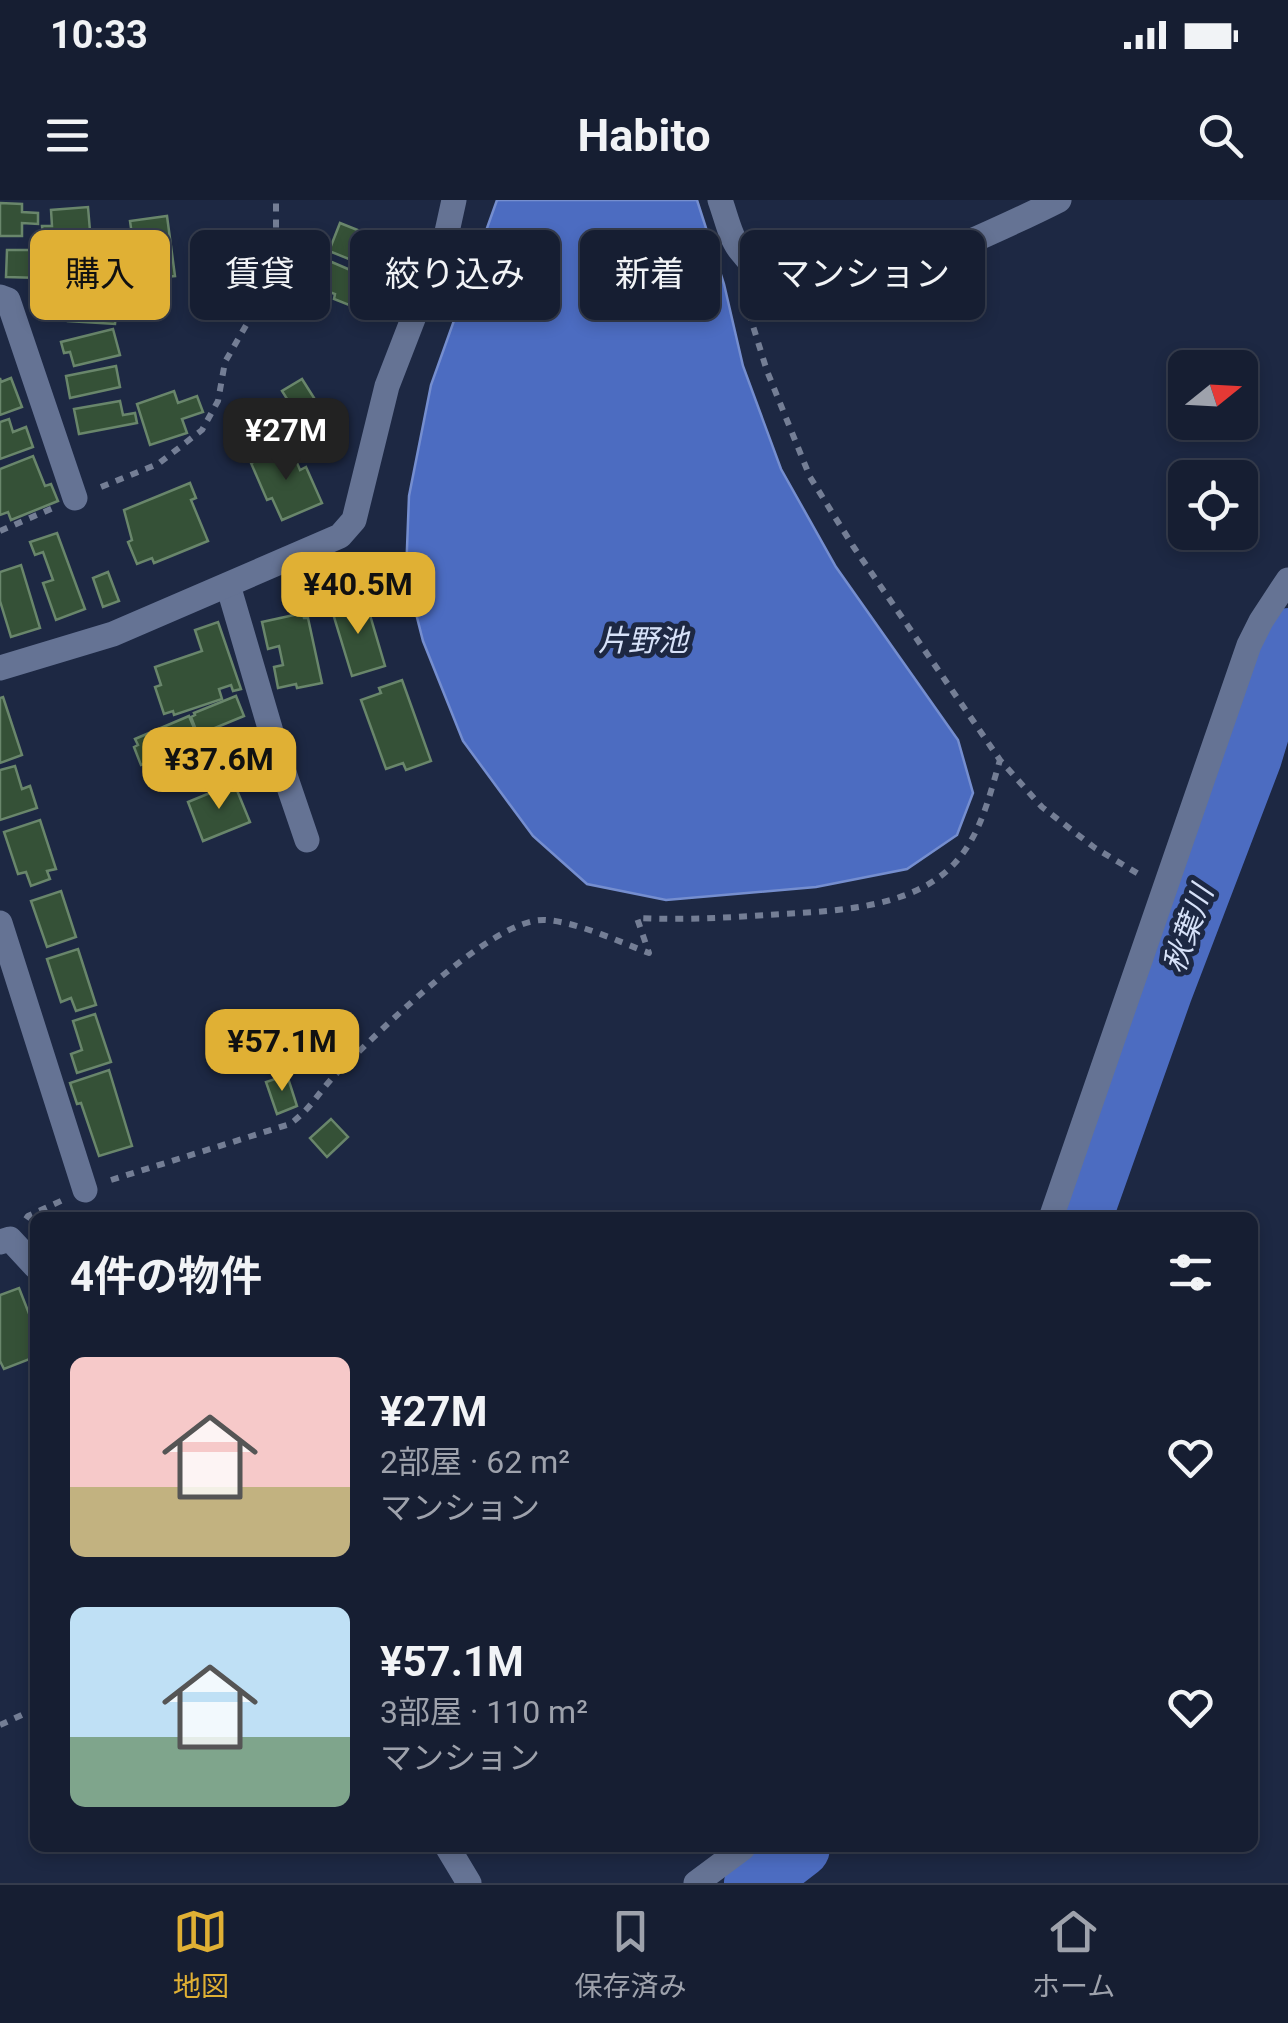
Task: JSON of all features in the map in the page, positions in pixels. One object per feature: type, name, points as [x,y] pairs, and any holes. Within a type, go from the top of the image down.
[{"type":"street","points":[[0,668],[113,634],[340,536],[354,520],[387,386],[441,259],[454,200]]},
{"type":"street","points":[[720,200],[740,249]]},
{"type":"street","points":[[985,234],[1059,200]]},
{"type":"street","points":[[0,297],[8,300],[75,498]]},
{"type":"street","points":[[1053,1212],[1250,646],[1288,580]]},
{"type":"street","points":[[228,585],[307,840]]},
{"type":"street","points":[[0,923],[85,1190]]},
{"type":"street","points":[[5,1240],[30,1262]]},
{"type":"street","points":[[450,1852],[468,1883]]},
{"type":"street","points":[[696,1883],[738,1852]]},
{"type":"path","points":[[0,531],[158,464],[202,430],[218,401],[225,362],[264,294],[276,240],[276,200]]},
{"type":"path","points":[[752,320],[767,371],[810,476],[853,546],[1000,760],[1042,807],[1096,848],[1165,889]]},
{"type":"path","points":[[37,1212],[126,1174],[290,1124],[307,1112],[333,1077],[430,987],[518,924],[542,919],[564,922],[649,952],[638,918],[682,920],[838,910],[888,901],[925,885],[952,867],[970,845],[984,816],[1000,760]]},
{"type":"path","points":[[5,1240],[30,1215]]},
{"type":"path","points":[[0,1725],[30,1711]]},
{"type":"water","name":"片野池","points":[[497,200],[697,200],[707,230],[580,230],[580,320],[720,320],[720,272],[743,366],[781,469],[836,567],[958,740],[973,793],[957,835],[907,869],[816,887],[666,900],[587,884],[533,836],[463,741],[423,641],[406,574],[409,496],[431,385],[454,320],[560,320],[560,230],[486,230]]},
{"type":"building","points":[[0,203],[22,204],[22,212],[38,213],[38,224],[22,223],[22,236],[0,236]]},
{"type":"building","points":[[88,207],[90,230],[42,230],[42,226],[52,226],[51,210]]},
{"type":"building","points":[[167,216],[169,230],[131,230],[130,221]]},
{"type":"building","points":[[340,223],[358,230],[350,230],[350,259],[330,248]]},
{"type":"building","points":[[170,238],[175,276],[170,276]]},
{"type":"building","points":[[7,250],[30,250],[30,278],[6,277]]},
{"type":"building","points":[[330,261],[350,270],[350,305],[334,299],[335,294],[330,292]]},
{"type":"building","points":[[68,320],[115,320],[115,324]]},
{"type":"building","points":[[113,329],[120,355],[74,366],[70,352],[64,353],[61,342]]},
{"type":"building","points":[[116,366],[120,387],[70,398],[66,376]]},
{"type":"building","points":[[0,378],[1,382],[11,378],[22,407],[0,415]]},
{"type":"building","points":[[302,379],[335,431],[315,443],[282,391]]},
{"type":"building","points":[[174,391],[178,403],[197,396],[203,412],[182,419],[187,433],[150,445],[137,404]]},
{"type":"building","points":[[120,401],[123,415],[135,413],[137,423],[79,434],[74,409]]},
{"type":"building","points":[[9,419],[13,432],[26,427],[33,447],[0,459],[0,422]]},
{"type":"building","points":[[290,446],[300,470],[306,467],[322,503],[282,520],[272,498],[267,500],[251,463]]},
{"type":"building","points":[[33,456],[45,486],[51,484],[58,501],[11,520],[8,512],[0,515],[0,469]]},
{"type":"building","points":[[190,483],[196,498],[191,500],[208,541],[154,563],[152,558],[137,564],[128,542],[132,540],[124,510]]},
{"type":"building","points":[[57,533],[85,609],[56,620],[43,583],[53,580],[43,552],[35,555],[30,542]]},
{"type":"building","points":[[21,565],[40,628],[11,637],[0,601],[0,572]]},
{"type":"building","points":[[108,572],[119,601],[103,607],[93,578]]},
{"type":"building","points":[[357,600],[359,607],[367,605],[385,666],[352,676],[331,607]]},
{"type":"building","points":[[303,613],[308,618],[322,683],[278,688],[274,667],[283,665],[279,646],[268,649],[262,622]]},
{"type":"building","points":[[218,622],[241,689],[233,691],[231,685],[219,689],[222,699],[174,715],[173,711],[164,714],[155,687],[161,685],[155,667],[202,651],[195,630]]},
{"type":"building","points":[[402,680],[431,761],[406,770],[403,763],[386,769],[361,700]]},
{"type":"building","points":[[236,696],[244,716],[198,735],[191,717],[194,713]]},
{"type":"building","points":[[3,697],[22,755],[0,763],[0,698]]},
{"type":"building","points":[[189,716],[205,754],[201,755],[207,770],[159,790],[147,763],[141,765],[135,739]]},
{"type":"building","points":[[15,766],[22,789],[30,786],[37,808],[0,820],[0,770]]},
{"type":"building","points":[[234,783],[250,822],[203,841],[188,802]]},
{"type":"building","points":[[40,820],[56,869],[47,871],[50,879],[31,886],[26,872],[18,874],[4,832]]},
{"type":"building","points":[[61,891],[76,937],[47,947],[31,901]]},
{"type":"building","points":[[78,949],[96,1005],[76,1011],[71,998],[61,1002],[47,959]]},
{"type":"building","points":[[95,1014],[111,1062],[77,1073],[71,1054],[82,1050],[73,1021]]},
{"type":"building","points":[[109,1070],[132,1146],[99,1156],[70,1083]]},
{"type":"building","points":[[287,1075],[297,1106],[277,1114],[266,1082]]},
{"type":"building","points":[[331,1119],[348,1137],[327,1157],[310,1138]]},
{"type":"building","points":[[19,1288],[30,1316],[30,1359],[4,1369],[0,1361],[0,1295]]},
{"type":"waterway","name":"秋葉川","points":[[1084,1212],[1252,757],[1288,638]]},
{"type":"waterway","name":"秋葉川","points":[[754,1883],[795,1852]]}]
